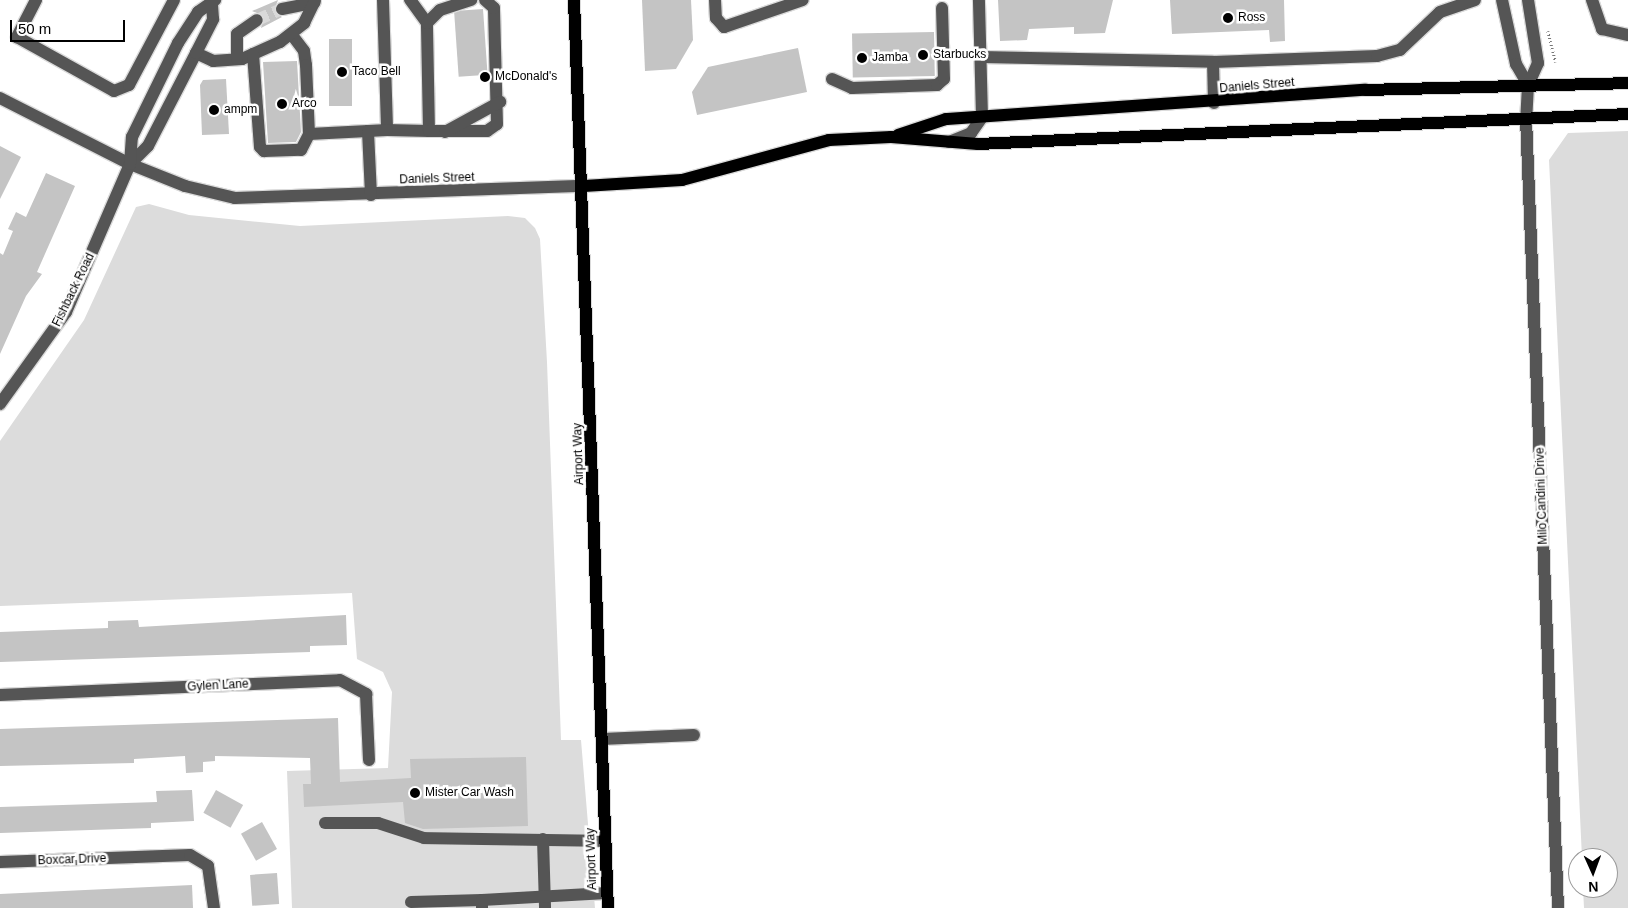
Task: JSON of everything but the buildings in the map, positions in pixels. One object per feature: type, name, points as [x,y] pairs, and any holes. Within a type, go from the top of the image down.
[{"type":"main road","name":"Airport Way","points":[[574,0],[584,186],[608,908]]},
{"type":"main road","name":"Daniels Street","points":[[891,137],[946,119],[1214,103],[1365,90],[1528,84],[1628,83]]},
{"type":"main road","name":"Daniels Street","points":[[584,186],[682,180],[820,142],[891,137],[950,142],[1628,114]]},
{"type":"street","points":[[36,0],[17,37],[114,92],[129,85],[174,0]]},
{"type":"street","points":[[382,0],[387,130]]},
{"type":"street","points":[[410,0],[427,23],[429,130]]},
{"type":"street","points":[[427,23],[440,10],[470,0]]},
{"type":"street","points":[[309,134],[387,130],[487,131],[498,124],[500,102],[494,8],[485,0]]},
{"type":"street","points":[[715,0],[716,18],[724,27],[803,0]]},
{"type":"street","points":[[950,142],[971,133],[982,117],[979,0]]},
{"type":"street","points":[[981,57],[1213,62],[1377,56],[1400,50],[1440,12],[1475,0]]},
{"type":"street","points":[[1502,0],[1516,64],[1528,84]]},
{"type":"street","points":[[1528,0],[1538,63],[1528,84]]},
{"type":"street","points":[[1592,0],[1602,29],[1628,36]]},
{"type":"street","name":"Fishback Road","points":[[0,404],[66,312],[130,164],[132,137],[178,43],[198,12],[214,1]]},
{"type":"street","name":"Fishback Road","points":[[130,164],[148,146],[196,54],[213,19],[214,1]]},
{"type":"street","points":[[196,54],[213,61],[236,59],[253,54],[292,35],[304,23],[314,1]]},
{"type":"street","points":[[282,8],[314,1]]},
{"type":"street","points":[[832,79],[852,88],[937,85],[944,80],[942,8]]},
{"type":"street","points":[[236,59],[237,34],[257,20]]},
{"type":"street","points":[[157,32],[178,43]]},
{"type":"street","points":[[253,54],[260,147],[264,151],[301,150],[309,134],[306,65],[304,52],[292,35]]},
{"type":"street","points":[[1213,62],[1214,103]]},
{"type":"street","name":"Milo Candini Drive","points":[[1528,84],[1526,118],[1558,908]]},
{"type":"street","name":"Daniels Street","points":[[0,98],[130,164],[185,186],[234,198],[371,195],[584,186]]},
{"type":"street","points":[[446,132],[500,102]]},
{"type":"street","points":[[368,131],[371,195]]},
{"type":"street","name":"Gylen Lane","points":[[0,695],[340,680],[366,694],[369,760]]},
{"type":"street","points":[[602,740],[694,735]]},
{"type":"street","points":[[324,823],[378,822],[424,838],[606,841]]},
{"type":"street","points":[[543,839],[545,902]]},
{"type":"street","name":"Boxcar Drive","points":[[0,862],[199,857],[208,866],[214,908]]},
{"type":"street","points":[[411,902],[482,904],[545,902],[607,893]]},
{"type":"shaded area","points":[[1628,131],[1628,908],[1584,908],[1584,898],[1618,898],[1618,848],[1582,848],[1549,160],[1568,133]]},
{"type":"shaded area","points":[[149,204],[189,215],[300,226],[508,216],[525,218],[535,228],[540,239],[547,362],[561,740],[581,740],[595,908],[292,908],[287,771],[388,768],[392,692],[383,672],[357,659],[352,593],[0,606],[0,441],[84,320],[136,207]]},
{"type":"tunnel","points":[[257,20],[282,9]]},
{"type":"place","name":"Ross","points":[[1228,18]]},
{"type":"place","name":"Starbucks","points":[[923,55]]},
{"type":"place","name":"Jamba","points":[[862,58]]},
{"type":"place","name":"Taco Bell","points":[[342,72]]},
{"type":"place","name":"McDonald's","points":[[485,77]]},
{"type":"place","name":"Arco","points":[[282,104]]},
{"type":"place","name":"ampm","points":[[214,110]]},
{"type":"place","name":"Mister Car Wash","points":[[415,793]]}]
